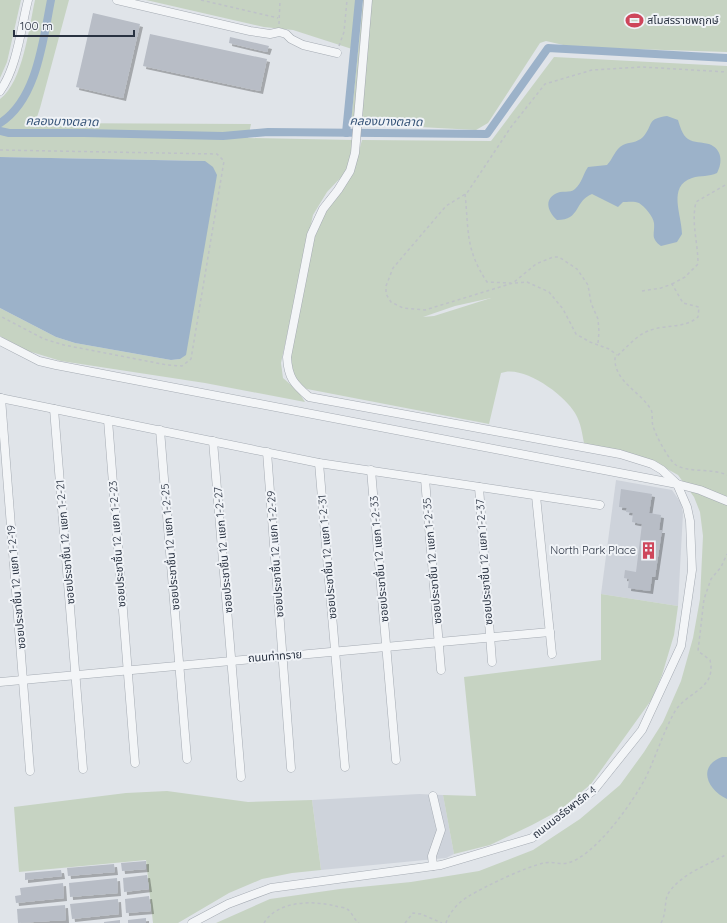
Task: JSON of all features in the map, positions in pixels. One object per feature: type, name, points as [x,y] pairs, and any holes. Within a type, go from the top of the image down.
[{"type":"street","points":[[0,91],[5,84],[12,65],[28,0]]},
{"type":"street","points":[[117,0],[250,32],[270,34],[279,32],[286,34],[291,39],[303,45],[335,52]]},
{"type":"street","points":[[368,0],[356,153],[350,171],[324,209],[311,235],[286,357],[288,370],[294,384],[309,397],[331,402],[636,458],[652,464],[662,470],[677,484]]},
{"type":"street","points":[[0,341],[39,361],[56,366],[677,484],[700,490],[727,501]]},
{"type":"street","points":[[0,398],[319,463],[600,505]]},
{"type":"street","name":"ซอยประชาชื่น 12 แยก 1-2-19","points":[[0,398],[30,771]]},
{"type":"street","name":"ซอยประชาชื่น 12 แยก 1-2-21","points":[[54,409],[83,769]]},
{"type":"street","name":"ซอยประชาชื่น 12 แยก 1-2-23","points":[[108,420],[135,763]]},
{"type":"street","name":"ซอยประชาชื่น 12 แยก 1-2-25","points":[[160,430],[187,759]]},
{"type":"street","name":"ซอยประชาชื่น 12 แยก 1-2-27","points":[[213,441],[241,777]]},
{"type":"street","name":"ซอยประชาชื่น 12 แยก 1-2-29","points":[[267,452],[291,768]]},
{"type":"street","name":"ซอยประชาชื่น 12 แยก 1-2-31","points":[[319,463],[345,767]]},
{"type":"street","name":"ซอยประชาชื่น 12 แยก 1-2-33","points":[[371,470],[396,760]]},
{"type":"street","name":"ซอยประชาชื่น 12 แยก 1-2-35","points":[[425,479],[441,670]]},
{"type":"street","name":"ถนนนอร์ธพาร์ค 4","points":[[192,923],[228,904],[271,888],[433,866],[532,838],[594,790],[642,730],[681,646],[692,570],[690,520],[687,507],[677,484]]},
{"type":"street","name":"ซอยประชาชื่น 12 แยก 1-2-37","points":[[479,487],[492,662]]},
{"type":"street","points":[[536,496],[552,654]]},
{"type":"street","name":"ถนนท่าทราย","points":[[0,682],[180,664],[387,648],[550,632]]},
{"type":"street","points":[[433,796],[441,830],[432,856],[433,866]]},
{"type":"path","points":[[201,0],[278,18]]},
{"type":"path","points":[[279,32],[278,18],[280,0]]},
{"type":"path","points":[[335,52],[344,32],[347,0]]},
{"type":"path","points":[[598,344],[600,332],[598,319],[591,303],[588,285],[577,269],[559,257],[553,257],[536,264],[513,283],[425,310],[403,308],[391,302],[386,294],[386,286],[393,268],[446,206],[465,194],[511,127],[545,84],[592,70],[642,67],[727,72]]},
{"type":"path","points":[[0,150],[217,154],[224,161],[191,359],[182,366],[167,366],[64,345],[44,339],[0,316]]},
{"type":"path","points":[[642,290],[661,288],[672,284],[685,277],[698,264],[698,252],[692,216],[696,202],[727,184]]},
{"type":"path","points":[[465,194],[470,249],[487,282],[527,282],[549,292],[563,309],[576,334],[617,355]]},
{"type":"path","points":[[672,284],[683,303],[699,307],[698,317],[692,322],[684,325],[668,326],[644,333],[617,355],[615,358],[615,366],[619,375],[652,410],[653,426],[668,456],[677,465],[684,468],[727,475]]},
{"type":"path","points":[[661,923],[666,915],[668,894],[681,879],[727,854]]},
{"type":"path","points":[[264,923],[268,917],[285,906],[307,902],[327,904],[347,909],[359,923]]},
{"type":"path","points":[[404,923],[413,913],[421,914],[442,923]]},
{"type":"shaded area","points":[[616,480],[672,490],[681,503],[683,513],[678,606],[601,594]]},
{"type":"shaded area","points":[[419,794],[443,795],[454,854],[446,858],[321,870],[312,800]]},
{"type":"green space","points":[[0,0],[21,0],[7,62],[0,78]]},
{"type":"green space","points":[[35,0],[69,0],[35,123],[251,124],[248,138],[353,140],[347,171],[327,192],[313,215],[281,363],[283,378],[298,391],[305,402],[205,383],[61,361],[28,351],[0,336],[0,308],[56,337],[75,343],[171,360],[180,359],[205,161],[0,157],[0,99],[8,91],[20,67]]},
{"type":"green space","points":[[146,0],[356,0],[352,49],[293,30],[264,27]]},
{"type":"green space","points":[[363,0],[727,0],[727,52],[572,47],[546,41],[540,43],[488,123],[476,130],[363,124],[351,122]]},
{"type":"green space","points":[[554,57],[727,66],[727,923],[216,923],[270,899],[340,889],[411,882],[479,871],[533,850],[580,819],[620,785],[644,752],[663,722],[681,681],[693,638],[700,599],[703,536],[700,512],[694,497],[678,475],[653,461],[584,443],[579,420],[570,406],[553,390],[531,377],[520,373],[510,371],[501,373],[489,424],[307,389],[299,383],[292,371],[290,356],[310,252],[321,218],[356,162],[362,140],[491,141]],"holes":[[[491,298],[434,316],[423,317],[455,306]]]},
{"type":"green space","points":[[601,594],[678,606],[674,635],[662,675],[652,699],[591,784],[560,810],[490,845],[454,854],[443,795],[476,796],[464,677],[601,660]]},
{"type":"green space","points":[[167,791],[248,802],[312,800],[321,870],[292,873],[262,879],[229,893],[178,923],[153,923],[146,860],[19,872],[14,807],[126,793]]},
{"type":"water","points":[[667,116],[678,120],[680,128],[688,139],[695,142],[709,144],[717,149],[721,160],[717,173],[692,178],[684,182],[680,187],[678,202],[682,234],[677,242],[661,246],[655,241],[654,223],[652,217],[646,209],[637,202],[623,202],[618,207],[592,194],[582,201],[574,214],[570,217],[557,220],[549,209],[548,204],[551,197],[560,192],[573,190],[579,184],[588,167],[607,165],[620,147],[641,139],[653,121],[660,117]]},
{"type":"water","points":[[0,157],[205,161],[213,167],[217,175],[186,355],[180,359],[171,360],[75,343],[56,337],[0,308]]},
{"type":"water","points":[[722,757],[727,757],[727,799],[714,790],[710,784],[707,772],[709,766],[714,761]]},
{"type":"building","points":[[93,13],[140,24],[123,98],[76,87]]},
{"type":"building","points":[[150,34],[267,59],[260,91],[143,66]]},
{"type":"building","points":[[230,37],[269,46],[267,52],[229,43]]},
{"type":"building","name":"North Park Place","points":[[621,489],[652,494],[649,513],[661,515],[659,530],[662,530],[655,577],[652,577],[650,591],[628,588],[629,579],[624,578],[625,570],[636,572],[642,524],[632,522],[633,513],[626,512],[627,508],[619,507]]},
{"type":"building","points":[[146,861],[146,869],[122,871],[121,863]]},
{"type":"building","points":[[114,864],[115,872],[68,876],[67,868]]},
{"type":"building","points":[[61,870],[62,876],[25,880],[25,873]]},
{"type":"building","points":[[147,875],[149,889],[124,892],[123,878]]},
{"type":"building","points":[[117,878],[118,893],[70,897],[69,883]]},
{"type":"building","points":[[63,883],[64,898],[16,903],[15,896],[21,895],[20,888]]},
{"type":"building","points":[[149,896],[151,911],[126,913],[125,899]]},
{"type":"building","points":[[118,899],[119,914],[72,919],[70,904]]},
{"type":"building","points":[[65,905],[66,920],[18,923],[17,909]]},
{"type":"building","points":[[146,918],[146,923],[128,923],[128,920]]},
{"type":"building","points":[[120,920],[120,923],[104,923],[104,922]]},
{"type":"waterway","points":[[0,123],[12,113],[22,100],[30,85],[41,50],[51,0]]},
{"type":"waterway","points":[[346,133],[359,0]]},
{"type":"waterway","name":"คลองบางตลาด","points":[[0,131],[9,133],[223,136],[268,132],[487,134],[548,48],[727,58]]},
{"type":"place","name":"สโมสรราชพฤกษ์","points":[[634,20]]},
{"type":"place","name":"North Park Place","points":[[649,550]]}]
